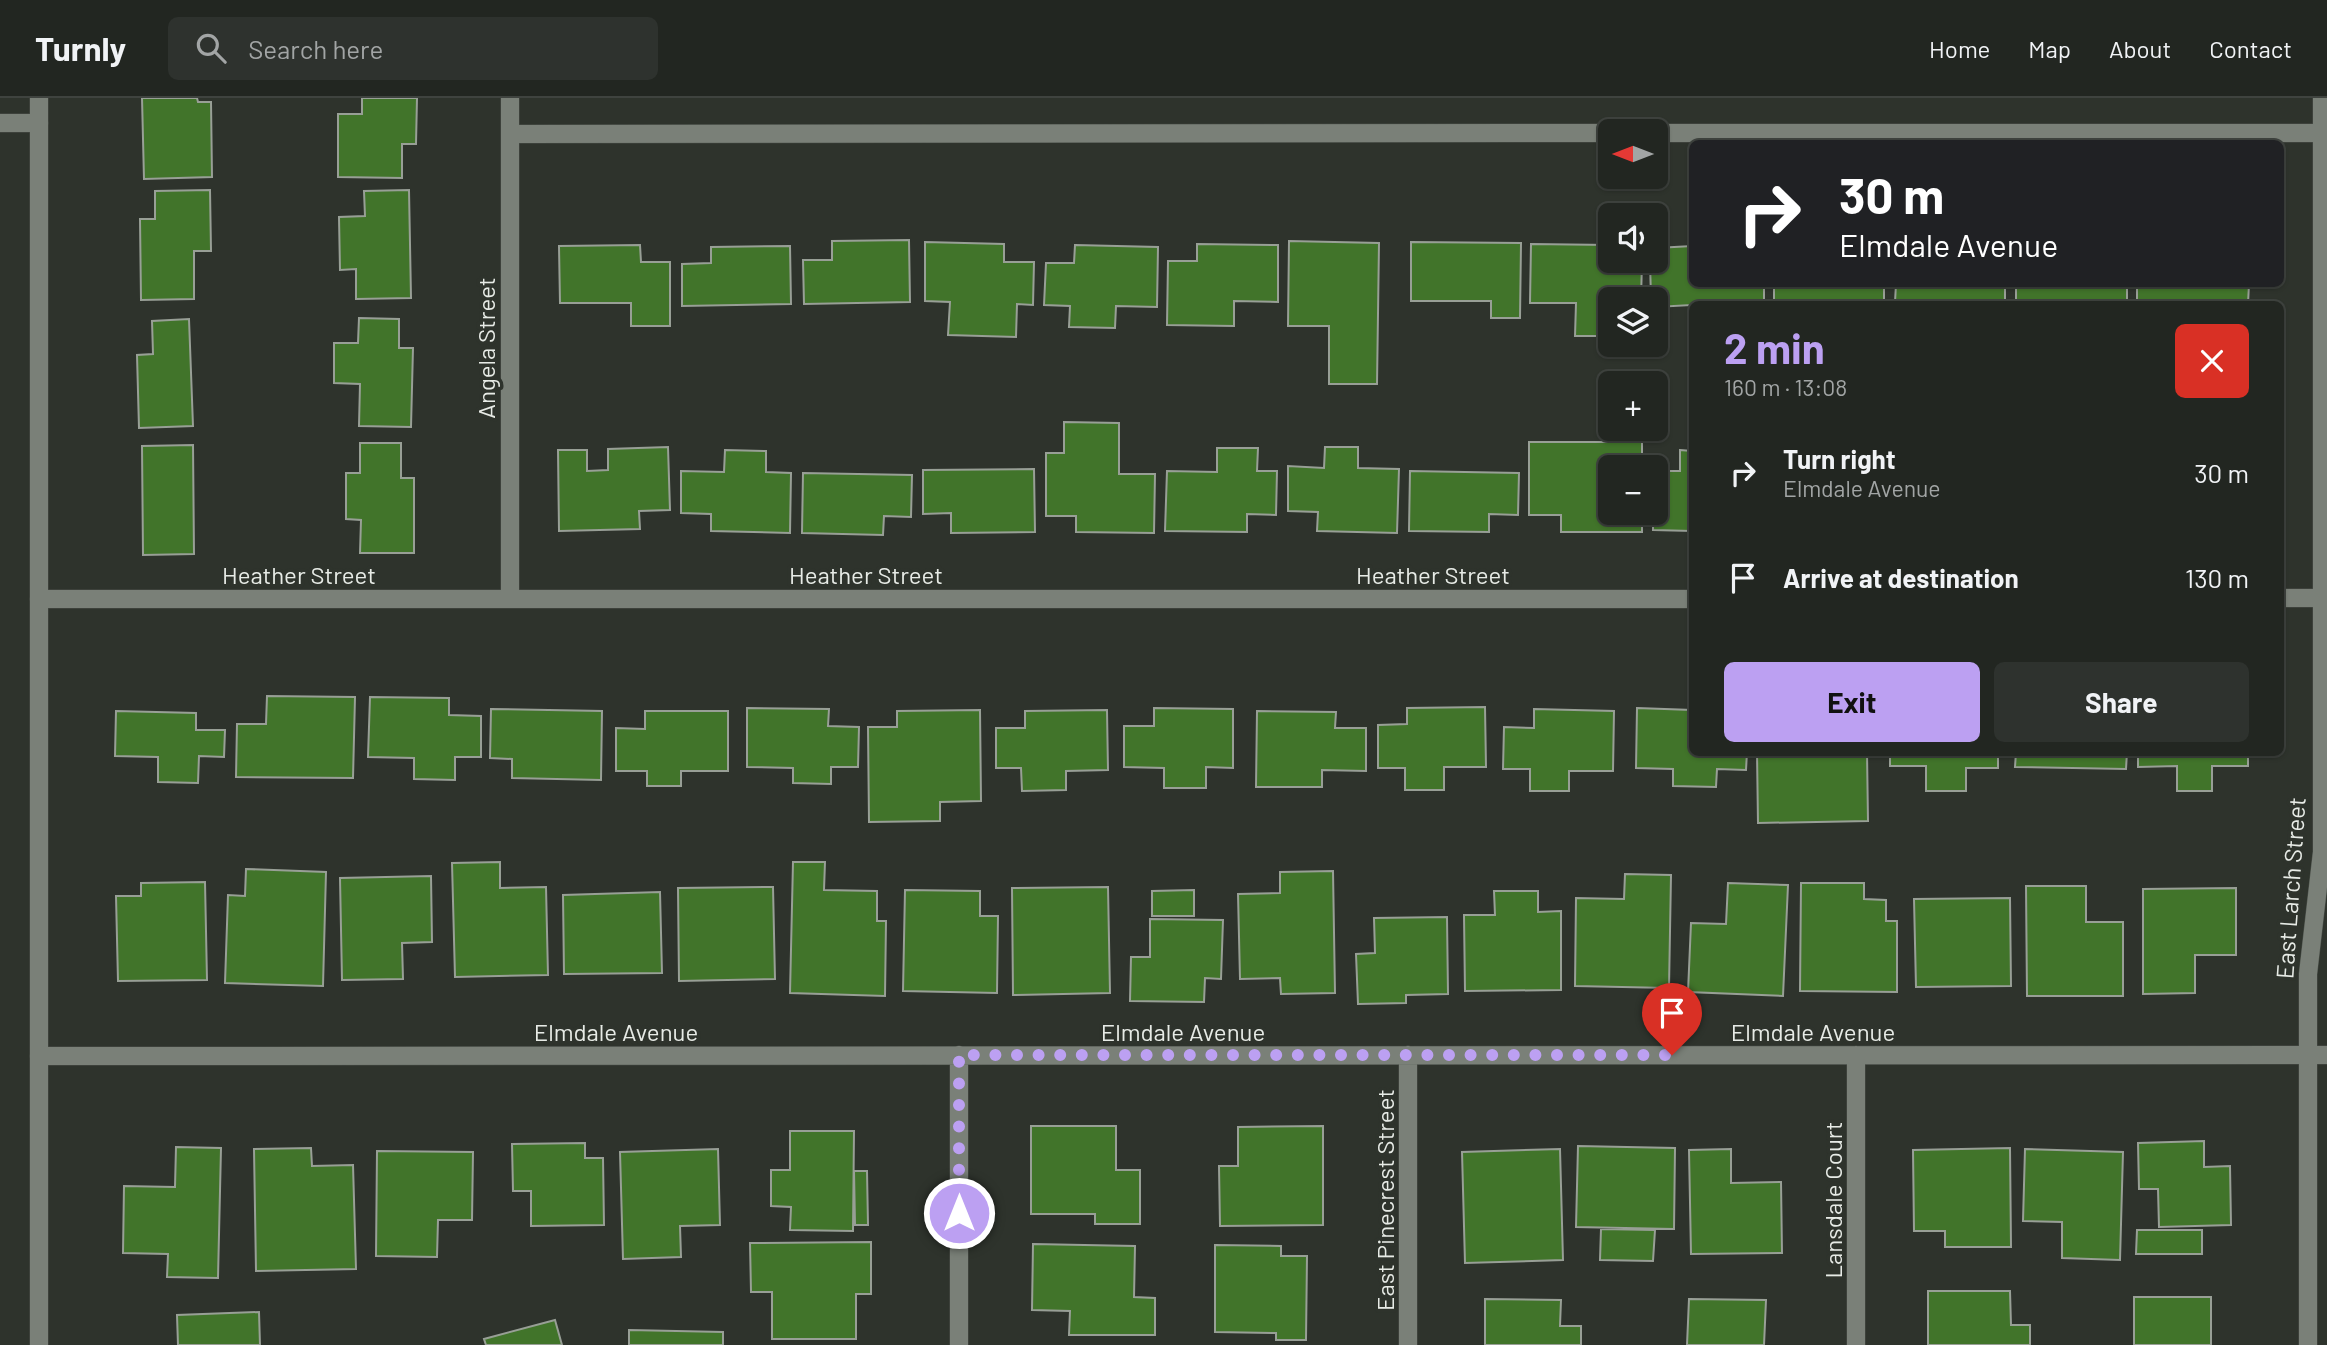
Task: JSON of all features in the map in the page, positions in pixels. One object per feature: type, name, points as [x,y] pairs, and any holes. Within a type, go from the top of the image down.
[{"type":"street","points":[[39,98],[39,1345]]},
{"type":"street","name":"Angela Street","points":[[510,98],[510,599]]},
{"type":"street","name":"East Larch Street","points":[[2308,1345],[2308,974],[2322,852],[2325,598],[2322,98]]},
{"type":"street","points":[[0,123],[39,123]]},
{"type":"street","points":[[510,134],[1598,133]]},
{"type":"street","points":[[1668,133],[2324,133]]},
{"type":"street","name":"Heather Street","points":[[39,599],[1689,598]]},
{"type":"street","points":[[2284,598],[2325,598]]},
{"type":"street","points":[[959,1055],[959,1345]]},
{"type":"street","name":"East Pinecrest Street","points":[[1408,1055],[1408,1345]]},
{"type":"street","name":"Lansdale Court","points":[[1856,1055],[1856,1345]]},
{"type":"street","name":"Elmdale Avenue","points":[[39,1056],[2327,1055]]},
{"type":"building","points":[[142,98],[197,98],[198,102],[211,102],[212,177],[144,179]]},
{"type":"building","points":[[362,98],[417,98],[416,144],[402,144],[402,178],[338,177],[338,114],[362,114]]},
{"type":"building","points":[[210,190],[211,251],[194,251],[194,299],[141,300],[140,219],[155,219],[155,191]]},
{"type":"building","points":[[409,190],[411,298],[356,299],[356,269],[340,270],[339,217],[365,216],[364,191]]},
{"type":"building","points":[[909,240],[910,302],[804,304],[803,260],[832,260],[832,241]]},
{"type":"building","points":[[1289,241],[1379,243],[1377,384],[1329,384],[1329,326],[1288,326]]},
{"type":"building","points":[[925,242],[1004,244],[1004,262],[1034,262],[1033,305],[1017,304],[1016,337],[948,335],[950,302],[925,301]]},
{"type":"building","points":[[1411,242],[1521,243],[1520,318],[1491,318],[1491,301],[1411,301]]},
{"type":"building","points":[[1197,244],[1278,245],[1278,302],[1234,301],[1234,326],[1167,325],[1168,261],[1197,261]]},
{"type":"building","points":[[1531,244],[1598,245],[1598,273],[1642,273],[1641,287],[1598,287],[1598,336],[1575,336],[1576,303],[1530,303]]},
{"type":"building","points":[[640,245],[641,262],[670,262],[670,326],[631,326],[631,303],[560,303],[559,246]]},
{"type":"building","points":[[1075,245],[1158,247],[1157,307],[1116,306],[1115,328],[1069,327],[1070,306],[1044,305],[1046,263],[1074,263]]},
{"type":"building","points":[[790,246],[791,304],[682,306],[682,264],[711,263],[711,247]]},
{"type":"building","points":[[1689,246],[1689,287],[1764,287],[1764,301],[1689,301],[1689,305],[1668,306],[1668,287],[1651,287],[1650,273],[1668,273],[1668,247]]},
{"type":"building","points":[[1774,287],[1884,287],[1884,301],[1774,301]]},
{"type":"building","points":[[1896,287],[2005,287],[2005,301],[1895,301]]},
{"type":"building","points":[[2016,287],[2127,287],[2127,301],[2016,301]]},
{"type":"building","points":[[2137,287],[2249,287],[2248,301],[2137,301]]},
{"type":"building","points":[[359,318],[399,319],[399,348],[413,348],[411,427],[359,426],[360,384],[334,383],[334,343],[358,343]]},
{"type":"building","points":[[189,319],[193,426],[139,428],[137,355],[153,354],[152,321]]},
{"type":"building","points":[[1064,422],[1119,423],[1119,474],[1155,474],[1154,533],[1076,532],[1076,516],[1046,516],[1046,453],[1064,453]]},
{"type":"building","points":[[1529,442],[1642,442],[1642,455],[1598,455],[1598,525],[1642,525],[1642,532],[1561,532],[1561,515],[1529,515]]},
{"type":"building","points":[[360,443],[401,443],[401,478],[414,478],[414,553],[360,553],[361,520],[346,519],[346,473],[360,473]]},
{"type":"building","points":[[193,445],[194,554],[143,555],[142,446]]},
{"type":"building","points":[[668,447],[670,510],[639,511],[640,529],[559,531],[558,450],[587,450],[587,471],[608,470],[608,449]]},
{"type":"building","points":[[1325,447],[1358,447],[1358,468],[1399,469],[1397,533],[1317,531],[1318,512],[1288,511],[1288,466],[1324,468]]},
{"type":"building","points":[[1217,448],[1258,448],[1257,471],[1277,471],[1276,515],[1247,514],[1247,532],[1165,531],[1167,471],[1217,472]]},
{"type":"building","points":[[725,450],[766,451],[766,472],[791,473],[790,533],[711,531],[711,514],[681,513],[681,471],[724,472]]},
{"type":"building","points":[[1680,450],[1689,451],[1689,531],[1653,530],[1653,525],[1668,525],[1668,471],[1680,471]]},
{"type":"building","points":[[1034,469],[1035,532],[951,533],[951,513],[923,514],[923,470]]},
{"type":"building","points":[[1410,471],[1519,473],[1518,515],[1489,514],[1489,532],[1409,531]]},
{"type":"building","points":[[803,473],[912,475],[911,517],[884,516],[883,535],[802,533]]},
{"type":"building","points":[[267,696],[355,697],[353,778],[236,777],[237,724],[266,724]]},
{"type":"building","points":[[370,697],[449,698],[449,715],[481,716],[481,757],[455,757],[455,780],[414,779],[414,758],[368,757]]},
{"type":"building","points":[[1485,707],[1486,767],[1444,767],[1444,790],[1405,790],[1405,768],[1378,768],[1378,725],[1407,724],[1407,708]]},
{"type":"building","points":[[747,708],[829,709],[828,726],[859,727],[858,767],[831,767],[831,784],[793,783],[793,768],[747,767]]},
{"type":"building","points":[[1154,708],[1233,709],[1233,768],[1206,767],[1206,788],[1164,788],[1164,768],[1124,767],[1124,726],[1154,726]]},
{"type":"building","points":[[1637,708],[1689,710],[1689,756],[1747,756],[1746,770],[1717,769],[1716,787],[1673,786],[1673,769],[1636,768]]},
{"type":"building","points":[[491,709],[602,711],[601,780],[512,778],[512,759],[490,758]]},
{"type":"building","points":[[1534,709],[1614,711],[1613,771],[1569,771],[1569,791],[1530,791],[1530,769],[1503,769],[1504,727],[1534,728]]},
{"type":"building","points":[[980,710],[981,801],[940,802],[940,821],[869,822],[868,727],[897,727],[897,711]]},
{"type":"building","points":[[1107,710],[1108,770],[1066,771],[1066,790],[1022,791],[1021,768],[996,768],[996,728],[1025,728],[1025,711]]},
{"type":"building","points":[[116,711],[196,713],[196,730],[225,730],[224,757],[199,756],[198,783],[158,782],[158,757],[115,756]]},
{"type":"building","points":[[645,711],[728,711],[728,771],[681,771],[681,786],[647,786],[647,771],[616,771],[616,728],[645,729]]},
{"type":"building","points":[[1257,711],[1336,712],[1335,728],[1366,728],[1366,771],[1322,770],[1322,787],[1256,787]]},
{"type":"building","points":[[1757,756],[1867,756],[1868,821],[1758,823]]},
{"type":"building","points":[[1890,756],[1998,756],[1998,768],[1966,768],[1966,791],[1926,791],[1926,766],[1890,766]]},
{"type":"building","points":[[2016,756],[2127,756],[2126,769],[2015,767]]},
{"type":"building","points":[[2138,756],[2248,756],[2248,766],[2212,766],[2212,791],[2177,791],[2177,766],[2138,767]]},
{"type":"building","points":[[500,862],[500,888],[546,887],[548,975],[455,977],[452,863]]},
{"type":"building","points":[[793,862],[825,862],[824,890],[877,891],[877,921],[886,921],[885,996],[790,993]]},
{"type":"building","points":[[246,869],[326,872],[323,986],[225,983],[228,895],[245,896]]},
{"type":"building","points":[[1333,871],[1335,993],[1281,994],[1280,978],[1240,979],[1238,894],[1280,893],[1280,872]]},
{"type":"building","points":[[1625,874],[1671,875],[1669,988],[1575,986],[1576,898],[1624,899]]},
{"type":"building","points":[[431,876],[432,942],[402,943],[403,979],[342,980],[340,878]]},
{"type":"building","points":[[205,882],[207,980],[118,981],[116,896],[141,896],[141,883]]},
{"type":"building","points":[[1728,883],[1788,885],[1783,996],[1688,992],[1691,923],[1726,924]]},
{"type":"building","points":[[1801,883],[1864,883],[1864,899],[1886,900],[1886,921],[1897,921],[1897,992],[1800,991]]},
{"type":"building","points":[[2026,886],[2086,886],[2086,922],[2123,922],[2123,996],[2027,996]]},
{"type":"building","points":[[773,887],[775,979],[679,981],[678,888]]},
{"type":"building","points":[[1108,887],[1110,993],[1013,995],[1012,888]]},
{"type":"building","points":[[2236,888],[2236,955],[2195,955],[2195,993],[2143,994],[2143,889]]},
{"type":"building","points":[[905,890],[980,891],[980,916],[998,916],[997,993],[903,991]]},
{"type":"building","points":[[1194,890],[1194,916],[1152,916],[1152,891]]},
{"type":"building","points":[[1494,891],[1538,891],[1538,912],[1561,911],[1561,990],[1465,991],[1464,915],[1495,915]]},
{"type":"building","points":[[660,892],[662,973],[564,974],[563,895]]},
{"type":"building","points":[[2010,898],[2011,986],[1916,987],[1914,899]]},
{"type":"building","points":[[1447,917],[1448,994],[1406,995],[1406,1003],[1358,1004],[1356,954],[1375,953],[1374,918]]},
{"type":"building","points":[[1150,919],[1223,920],[1221,979],[1205,978],[1204,1002],[1130,1001],[1131,957],[1150,957]]},
{"type":"building","points":[[1031,1126],[1116,1126],[1116,1170],[1140,1170],[1140,1224],[1095,1224],[1095,1214],[1031,1214]]},
{"type":"building","points":[[1323,1126],[1323,1225],[1220,1226],[1219,1166],[1238,1166],[1238,1127]]},
{"type":"building","points":[[790,1131],[854,1131],[853,1231],[790,1230],[791,1207],[771,1206],[771,1170],[790,1170]]},
{"type":"building","points":[[2204,1141],[2204,1167],[2230,1166],[2231,1225],[2159,1227],[2158,1189],[2139,1189],[2138,1143]]},
{"type":"building","points":[[585,1143],[585,1158],[603,1158],[604,1225],[531,1226],[531,1191],[513,1191],[512,1144]]},
{"type":"building","points":[[1578,1146],[1675,1148],[1674,1229],[1576,1227]]},
{"type":"building","points":[[176,1147],[221,1148],[218,1278],[167,1277],[168,1254],[123,1253],[124,1186],[175,1187]]},
{"type":"building","points":[[311,1148],[312,1166],[353,1165],[356,1269],[256,1271],[254,1149]]},
{"type":"building","points":[[2010,1148],[2011,1247],[1945,1247],[1945,1231],[1914,1231],[1913,1150]]},
{"type":"building","points":[[718,1149],[720,1225],[680,1226],[681,1257],[623,1259],[620,1152]]},
{"type":"building","points":[[1560,1149],[1563,1260],[1465,1263],[1462,1152]]},
{"type":"building","points":[[1731,1149],[1731,1183],[1781,1182],[1782,1253],[1691,1254],[1689,1150]]},
{"type":"building","points":[[2025,1149],[2123,1152],[2120,1260],[2062,1258],[2062,1222],[2023,1221]]},
{"type":"building","points":[[377,1151],[473,1152],[472,1220],[438,1220],[437,1257],[376,1256]]},
{"type":"building","points":[[854,1171],[867,1171],[868,1225],[855,1225]]},
{"type":"building","points":[[1601,1229],[1655,1230],[1653,1261],[1600,1260]]},
{"type":"building","points":[[2137,1230],[2202,1230],[2202,1254],[2136,1254]]},
{"type":"building","points":[[871,1242],[871,1294],[856,1294],[856,1339],[772,1339],[772,1292],[751,1292],[750,1243]]},
{"type":"building","points":[[1033,1244],[1135,1246],[1134,1297],[1155,1298],[1155,1335],[1069,1335],[1070,1311],[1032,1310]]},
{"type":"building","points":[[1215,1245],[1281,1246],[1281,1256],[1307,1256],[1306,1340],[1276,1340],[1276,1333],[1215,1332]]},
{"type":"building","points":[[1928,1291],[2010,1291],[2011,1325],[2030,1325],[2030,1345],[1928,1345]]},
{"type":"building","points":[[2134,1297],[2211,1297],[2211,1345],[2134,1345]]},
{"type":"building","points":[[1485,1299],[1561,1300],[1560,1326],[1581,1326],[1581,1345],[1485,1345]]},
{"type":"building","points":[[1689,1299],[1766,1300],[1764,1345],[1687,1345]]},
{"type":"building","points":[[259,1312],[260,1345],[178,1345],[177,1315]]},
{"type":"building","points":[[555,1320],[562,1345],[486,1345],[484,1339]]},
{"type":"building","points":[[629,1330],[723,1332],[723,1345],[629,1345]]},
{"type":"route","points":[[959,1213],[959,1055],[1672,1055]]}]
